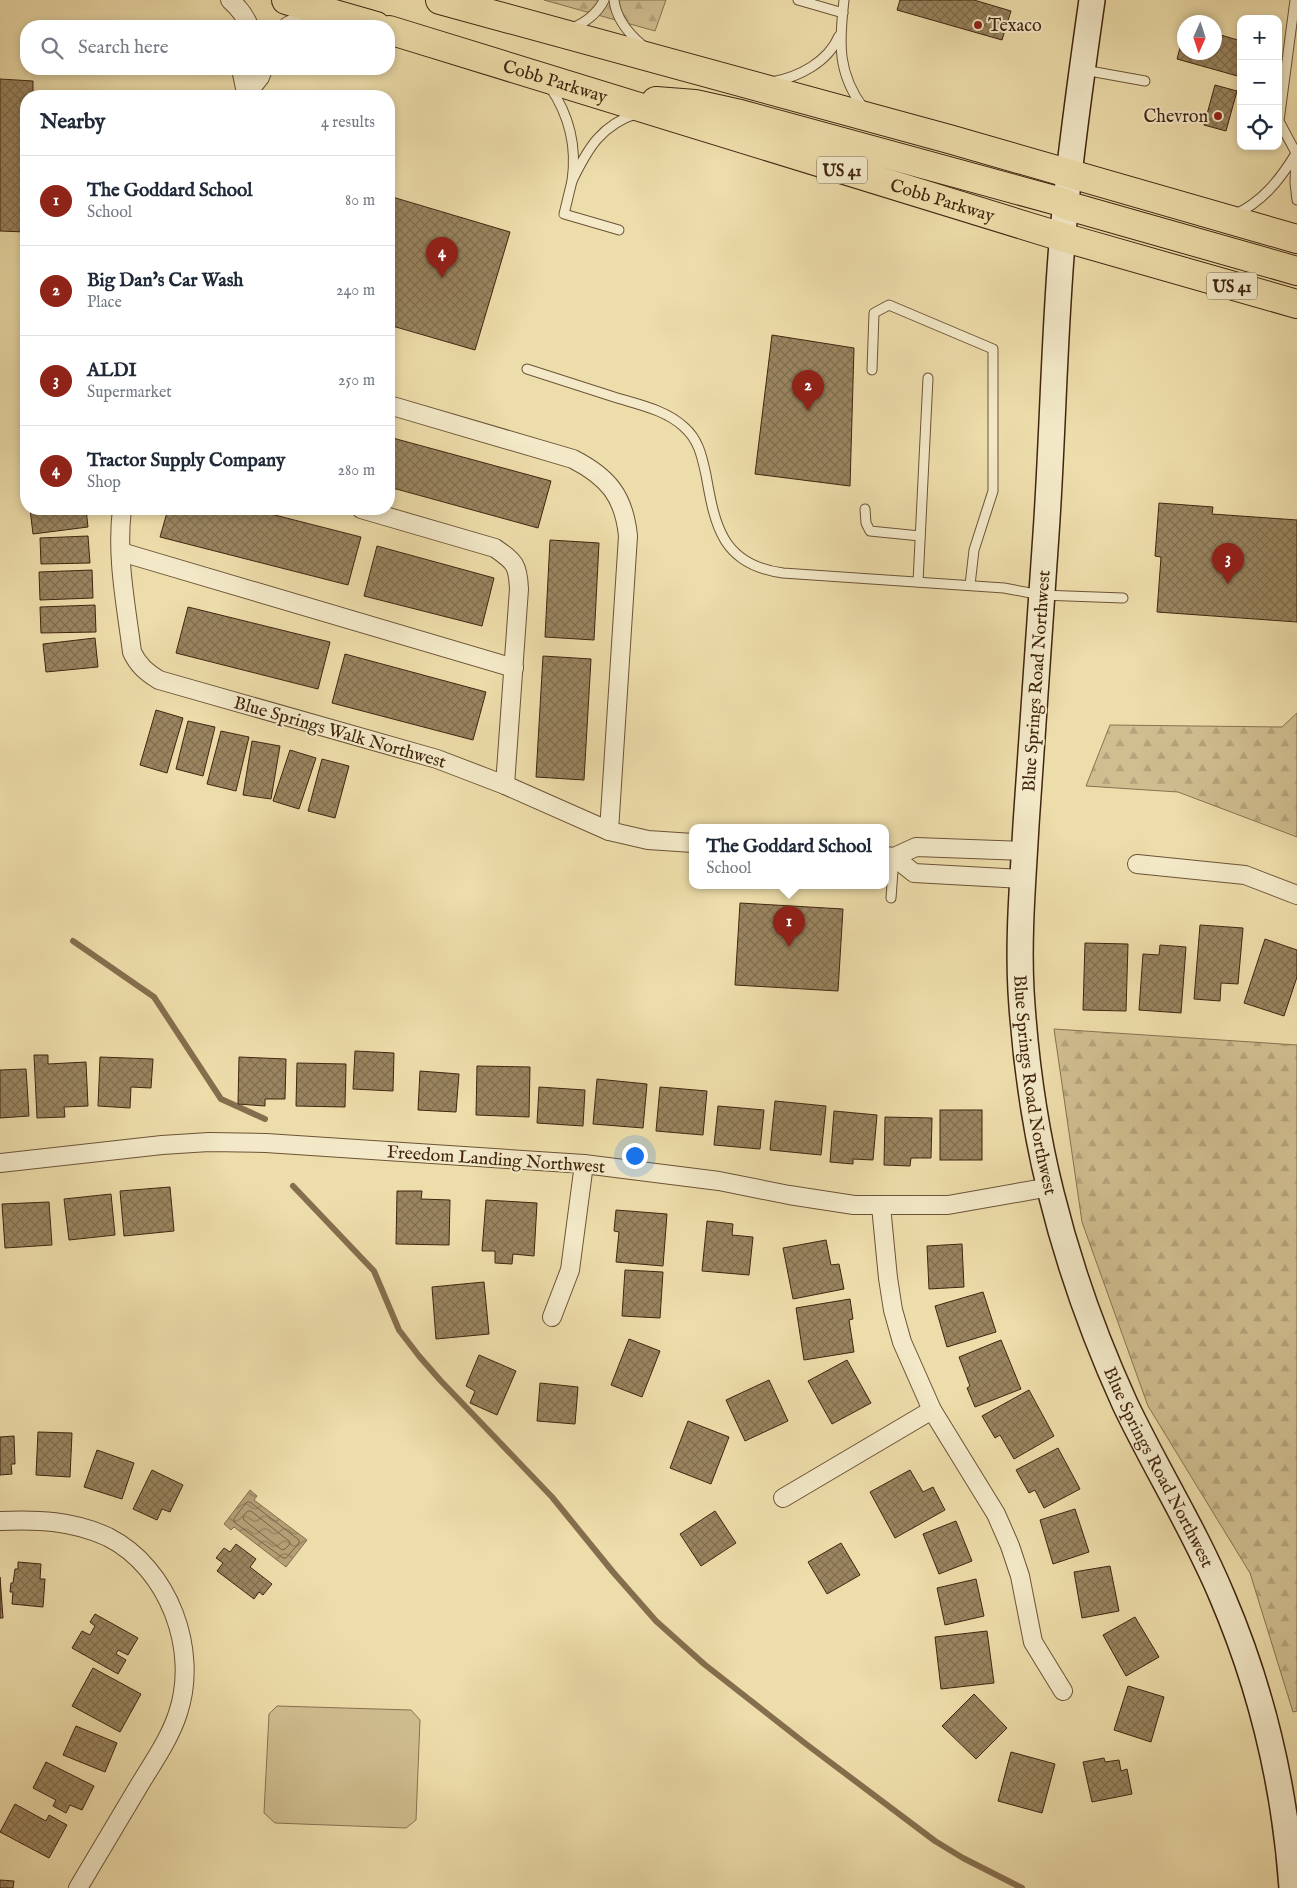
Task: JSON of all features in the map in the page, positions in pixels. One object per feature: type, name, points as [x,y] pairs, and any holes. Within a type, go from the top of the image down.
[{"type":"main road","points":[[286,0],[355,20]]},
{"type":"main road","points":[[440,0],[874,118],[1297,239]]},
{"type":"main road","name":"Cobb Parkway","points":[[395,32],[1062,237],[1297,304]]},
{"type":"main road","points":[[622,101],[644,100],[695,104],[740,114],[1065,204],[1297,271]]},
{"type":"street","points":[[230,0],[247,20]]},
{"type":"street","name":"Blue Springs Road Northwest","points":[[1092,0],[1068,173],[1062,237],[1041,595],[1030,744],[1020,947],[1021,988],[1029,1068],[1050,1187],[1078,1287],[1127,1409],[1201,1549],[1238,1636],[1254,1683],[1267,1732],[1294,1880]]},
{"type":"street","points":[[303,20],[330,13]]},
{"type":"street","points":[[242,75],[245,90]]},
{"type":"street","points":[[250,90],[260,75]]},
{"type":"street","points":[[395,407],[573,459],[592,469],[610,484],[620,501],[628,536],[609,831]]},
{"type":"street","name":"Blue Springs Walk Northwest","points":[[121,515],[119,529],[132,652],[138,664],[147,673],[159,680],[437,759],[505,785],[609,831],[648,840],[689,843]]},
{"type":"street","points":[[382,515],[495,548],[510,558],[518,571],[519,589],[505,785]]},
{"type":"street","points":[[121,552],[514,668]]},
{"type":"street","points":[[890,857],[916,847],[1025,851]]},
{"type":"street","points":[[890,857],[914,873],[1023,879]]},
{"type":"street","points":[[1137,864],[1245,875],[1297,895]]},
{"type":"street","name":"Freedom Landing Northwest","points":[[0,1162],[162,1145],[209,1142],[266,1143],[584,1164],[718,1181],[854,1205],[948,1205],[1050,1187]]},
{"type":"street","points":[[552,1316],[570,1270],[584,1164]]},
{"type":"street","points":[[881,1206],[883,1238],[893,1310],[902,1342],[932,1410],[996,1514],[1010,1546],[1020,1576],[1032,1642],[1063,1691]]},
{"type":"street","points":[[783,1498],[932,1410]]},
{"type":"street","points":[[0,1521],[32,1520],[55,1522],[85,1528],[109,1538],[129,1552],[145,1567],[159,1585],[171,1606],[180,1628],[184,1652],[184,1684],[178,1712],[170,1733],[78,1888]]},
{"type":"lane","points":[[555,32],[577,26],[591,17],[604,0]]},
{"type":"lane","points":[[614,0],[619,18],[626,29],[659,60]]},
{"type":"lane","points":[[798,0],[843,13]]},
{"type":"lane","points":[[844,0],[841,58],[847,81],[858,101],[874,118]]},
{"type":"lane","points":[[1295,0],[1279,121],[1296,153],[1295,183],[1297,200]]},
{"type":"lane","points":[[740,82],[760,84],[775,82],[804,71],[829,54],[836,46],[841,34]]},
{"type":"lane","points":[[1082,69],[1145,81]]},
{"type":"lane","points":[[542,77],[559,102],[570,130],[574,147],[575,164],[564,214],[619,230]]},
{"type":"lane","points":[[572,181],[597,137],[619,121],[649,110]]},
{"type":"lane","points":[[1224,217],[1246,209],[1271,189],[1296,153]]},
{"type":"lane","points":[[872,370],[874,313],[889,305],[993,349],[994,491],[974,550],[970,585]]},
{"type":"lane","points":[[527,369],[656,411],[684,426],[698,445],[716,524],[729,548],[746,561],[768,571],[970,585],[1004,588],[1041,595],[1124,598]]},
{"type":"lane","points":[[918,582],[928,378]]},
{"type":"lane","points":[[865,509],[866,523],[870,531],[920,536]]},
{"type":"lane","points":[[890,857],[891,898]]},
{"type":"green space","points":[[544,0],[666,0],[655,31]]},
{"type":"green space","points":[[1297,713],[1297,837],[1178,792],[1086,786],[1110,725],[1282,727]]},
{"type":"green space","points":[[1054,1029],[1297,1045],[1297,1711],[1293,1712],[1250,1573],[1148,1406],[1082,1222]]},
{"type":"green space","points":[[277,1706],[411,1710],[420,1720],[416,1820],[406,1828],[275,1823],[264,1813],[269,1714]]},
{"type":"water","points":[[250,1490],[257,1496],[254,1500],[307,1540],[286,1567],[234,1527],[231,1530],[224,1524]]},
{"type":"building","name":"Texaco","points":[[900,0],[974,0],[1011,11],[1002,40],[897,10]]},
{"type":"building","points":[[1222,35],[1237,40],[1237,76],[1181,60],[1222,60]]},
{"type":"building","points":[[0,79],[33,81],[33,90],[20,90],[20,232],[0,231]]},
{"type":"building","name":"Chevron","points":[[1215,85],[1237,91],[1226,131],[1204,125]]},
{"type":"building","points":[[395,198],[510,232],[475,350],[395,327]]},
{"type":"building","points":[[772,335],[854,348],[850,486],[755,474]]},
{"type":"building","points":[[395,439],[551,481],[538,528],[395,489]]},
{"type":"building","points":[[1159,503],[1213,507],[1212,514],[1297,520],[1297,622],[1157,612],[1161,557],[1155,556]]},
{"type":"building","points":[[31,515],[87,515],[88,527],[33,534]]},
{"type":"building","points":[[166,515],[275,515],[361,537],[348,585],[160,537]]},
{"type":"building","points":[[88,536],[90,563],[41,564],[40,538]]},
{"type":"building","points":[[550,540],[599,543],[594,640],[545,637]]},
{"type":"building","points":[[377,546],[494,578],[482,626],[364,596]]},
{"type":"building","points":[[92,570],[93,598],[40,600],[39,572]]},
{"type":"building","points":[[95,605],[96,632],[41,633],[40,607]]},
{"type":"building","points":[[188,607],[330,642],[318,689],[176,653]]},
{"type":"building","points":[[95,638],[98,667],[46,672],[43,644]]},
{"type":"building","points":[[345,654],[486,692],[473,740],[332,703]]},
{"type":"building","points":[[543,656],[591,659],[584,780],[536,777]]},
{"type":"building","points":[[156,710],[183,718],[167,773],[140,765]]},
{"type":"building","points":[[188,721],[215,727],[203,776],[176,769]]},
{"type":"building","points":[[221,731],[249,737],[236,791],[207,784]]},
{"type":"building","points":[[252,741],[280,746],[271,799],[243,795]]},
{"type":"building","points":[[290,750],[316,758],[299,809],[273,801]]},
{"type":"building","points":[[322,759],[349,766],[335,818],[308,811]]},
{"type":"building","points":[[740,903],[843,909],[838,991],[735,985]]},
{"type":"building","points":[[1200,925],[1243,928],[1238,984],[1221,983],[1220,1001],[1194,999]]},
{"type":"building","points":[[1265,939],[1297,950],[1297,977],[1284,1016],[1244,1003]]},
{"type":"building","points":[[1085,943],[1128,944],[1126,1011],[1083,1010]]},
{"type":"building","points":[[1160,945],[1186,947],[1181,1013],[1139,1010],[1143,954],[1159,955]]},
{"type":"building","points":[[355,1051],[394,1053],[393,1091],[353,1089]]},
{"type":"building","points":[[34,1055],[48,1055],[48,1064],[86,1062],[88,1106],[64,1107],[65,1117],[37,1118]]},
{"type":"building","points":[[100,1057],[153,1059],[151,1088],[131,1087],[130,1108],[98,1106]]},
{"type":"building","points":[[239,1057],[286,1059],[285,1099],[265,1099],[265,1106],[238,1104]]},
{"type":"building","points":[[297,1063],[346,1064],[345,1107],[296,1106]]},
{"type":"building","points":[[477,1066],[530,1067],[529,1117],[476,1115]]},
{"type":"building","points":[[26,1069],[29,1116],[0,1118],[0,1070]]},
{"type":"building","points":[[420,1071],[459,1074],[456,1112],[418,1110]]},
{"type":"building","points":[[597,1079],[647,1084],[643,1128],[593,1124]]},
{"type":"building","points":[[539,1087],[585,1090],[583,1126],[537,1123]]},
{"type":"building","points":[[660,1087],[707,1091],[703,1135],[656,1131]]},
{"type":"building","points":[[775,1101],[826,1106],[821,1155],[770,1150]]},
{"type":"building","points":[[718,1106],[764,1110],[760,1149],[714,1145]]},
{"type":"building","points":[[940,1110],[982,1110],[982,1160],[940,1160]]},
{"type":"building","points":[[834,1111],[877,1115],[873,1160],[853,1159],[853,1164],[830,1162]]},
{"type":"building","points":[[885,1117],[932,1118],[931,1158],[911,1158],[910,1166],[884,1165]]},
{"type":"building","points":[[170,1187],[174,1231],[124,1236],[120,1191]]},
{"type":"building","points":[[397,1191],[422,1191],[421,1199],[450,1200],[449,1245],[396,1244]]},
{"type":"building","points":[[111,1194],[115,1235],[69,1240],[64,1199]]},
{"type":"building","points":[[486,1200],[537,1203],[534,1256],[513,1254],[512,1264],[495,1263],[495,1251],[482,1251]]},
{"type":"building","points":[[49,1202],[52,1245],[5,1248],[2,1204]]},
{"type":"building","points":[[616,1210],[667,1214],[663,1266],[616,1262],[619,1232],[614,1231]]},
{"type":"building","points":[[707,1221],[733,1224],[732,1235],[753,1237],[749,1275],[702,1271]]},
{"type":"building","points":[[826,1240],[831,1265],[839,1264],[844,1289],[793,1299],[783,1248]]},
{"type":"building","points":[[962,1244],[964,1287],[929,1289],[927,1246]]},
{"type":"building","points":[[625,1270],[663,1272],[660,1318],[622,1316]]},
{"type":"building","points":[[484,1282],[489,1334],[436,1339],[432,1287]]},
{"type":"building","points":[[983,1292],[996,1332],[947,1347],[935,1306]]},
{"type":"building","points":[[850,1299],[853,1319],[849,1320],[854,1352],[804,1360],[796,1308]]},
{"type":"building","points":[[629,1339],[660,1351],[642,1397],[611,1385]]},
{"type":"building","points":[[1001,1340],[1021,1389],[975,1407],[967,1388],[970,1386],[959,1357]]},
{"type":"building","points":[[479,1355],[516,1371],[497,1415],[470,1403],[475,1391],[466,1386]]},
{"type":"building","points":[[847,1360],[871,1403],[832,1424],[808,1381]]},
{"type":"building","points":[[769,1380],[788,1421],[745,1441],[726,1400]]},
{"type":"building","points":[[540,1383],[578,1387],[575,1424],[537,1421]]},
{"type":"building","points":[[1029,1390],[1054,1436],[1014,1459],[1000,1435],[995,1438],[982,1416]]},
{"type":"building","points":[[688,1421],[729,1437],[711,1484],[670,1468]]},
{"type":"building","points":[[38,1432],[72,1433],[70,1477],[36,1475]]},
{"type":"building","points":[[14,1436],[15,1464],[11,1464],[12,1474],[0,1475],[0,1437]]},
{"type":"building","points":[[1058,1448],[1080,1489],[1044,1508],[1035,1490],[1029,1493],[1016,1470]]},
{"type":"building","points":[[97,1450],[134,1463],[122,1499],[84,1487]]},
{"type":"building","points":[[152,1470],[183,1485],[170,1512],[162,1509],[157,1520],[133,1509]]},
{"type":"building","points":[[910,1470],[923,1492],[933,1487],[945,1510],[895,1538],[870,1492]]},
{"type":"building","points":[[1075,1509],[1089,1552],[1053,1564],[1040,1520]]},
{"type":"building","points":[[715,1511],[736,1543],[701,1566],[680,1534]]},
{"type":"building","points":[[956,1521],[972,1561],[939,1574],[923,1534]]},
{"type":"building","points":[[841,1543],[860,1575],[827,1594],[808,1562]]},
{"type":"building","points":[[236,1544],[256,1559],[250,1567],[272,1584],[263,1595],[259,1592],[254,1599],[217,1571],[223,1563],[216,1558],[224,1548],[230,1552]]},
{"type":"building","points":[[18,1562],[41,1564],[40,1579],[45,1579],[43,1607],[12,1604],[13,1592],[10,1592],[11,1583],[13,1583],[15,1569],[18,1569]]},
{"type":"building","points":[[1110,1566],[1119,1611],[1082,1618],[1074,1572]]},
{"type":"building","points":[[0,1577],[3,1618],[0,1618]]},
{"type":"building","points":[[976,1579],[984,1616],[945,1625],[937,1588]]},
{"type":"building","points":[[95,1614],[138,1638],[128,1655],[118,1650],[116,1654],[126,1660],[118,1674],[72,1648],[82,1631],[90,1635],[95,1626],[90,1622]]},
{"type":"building","points":[[1135,1617],[1159,1657],[1126,1676],[1103,1635]]},
{"type":"building","points":[[987,1631],[994,1683],[941,1689],[935,1637]]},
{"type":"building","points":[[93,1668],[141,1694],[120,1732],[72,1706]]},
{"type":"building","points":[[1128,1686],[1164,1697],[1151,1742],[1114,1730]]},
{"type":"building","points":[[974,1694],[1007,1728],[976,1759],[942,1726]]},
{"type":"building","points":[[76,1726],[117,1743],[105,1772],[63,1755]]},
{"type":"building","points":[[1011,1752],[1055,1764],[1042,1813],[998,1801]]},
{"type":"building","points":[[1104,1758],[1105,1762],[1119,1760],[1121,1771],[1127,1769],[1132,1794],[1092,1802],[1083,1762]]},
{"type":"building","points":[[46,1762],[94,1786],[82,1810],[70,1805],[66,1813],[53,1806],[56,1800],[33,1788]]},
{"type":"building","points":[[15,1804],[46,1821],[49,1815],[67,1825],[49,1858],[0,1832]]},
{"type":"building","points":[[0,1880],[14,1881],[13,1888],[0,1888]]},
{"type":"waterway","points":[[73,941],[154,997],[221,1099],[265,1119]]},
{"type":"waterway","points":[[293,1186],[374,1271],[399,1330],[419,1356],[552,1497],[656,1621],[704,1664],[935,1841],[963,1858],[1022,1888]]},
{"type":"place","name":"Texaco","points":[[978,25]]},
{"type":"place","name":"Chevron","points":[[1218,116]]},
{"type":"place","name":"Tractor Supply Company","points":[[442,278]]},
{"type":"place","name":"Big Dan's Car Wash","points":[[808,411]]},
{"type":"place","name":"ALDI","points":[[1228,584]]},
{"type":"place","name":"The Goddard School","points":[[789,947]]}]
